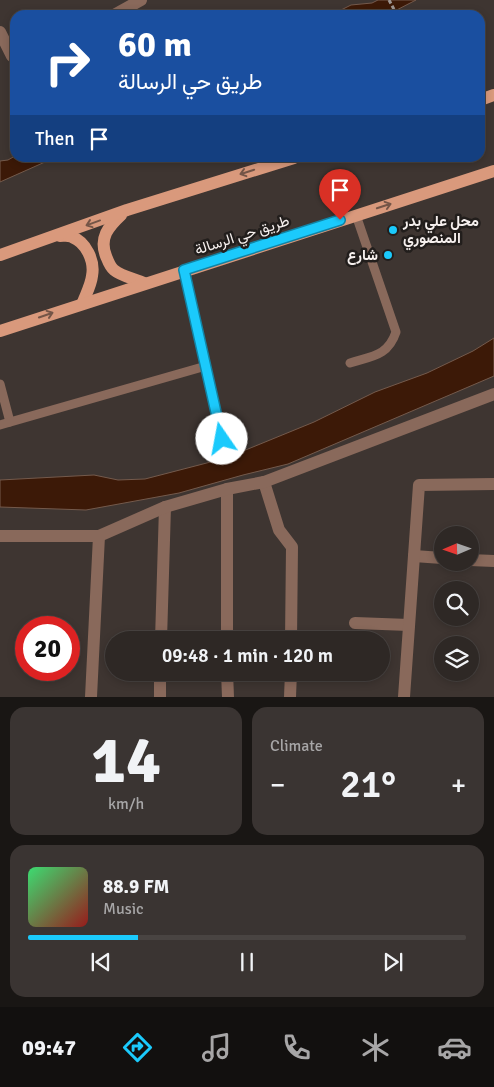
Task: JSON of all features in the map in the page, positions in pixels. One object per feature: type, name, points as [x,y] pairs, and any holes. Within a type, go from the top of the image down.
[{"type":"main road","points":[[0,255],[127,210],[281,162]]},
{"type":"main road","name":"طريق حي الرسالة","points":[[0,331],[83,302],[494,170]]},
{"type":"main road","points":[[127,210],[110,225],[104,236],[103,248],[108,262],[115,271],[144,283]]},
{"type":"main road","points":[[57,236],[71,236],[81,243],[88,252],[92,264],[92,276],[83,302]]},
{"type":"street","points":[[123,10],[141,0]]},
{"type":"street","points":[[0,32],[10,52]]},
{"type":"street","points":[[0,536],[99,536],[165,507],[227,489],[264,482],[494,394]]},
{"type":"street","points":[[264,482],[279,530],[292,547],[291,631]]},
{"type":"street","points":[[404,697],[418,485],[494,484]]},
{"type":"street","points":[[227,489],[227,631]]},
{"type":"street","points":[[161,631],[165,507]]},
{"type":"street","points":[[91,697],[99,536]]},
{"type":"street","points":[[414,556],[434,557]]},
{"type":"street","points":[[479,560],[494,561]]},
{"type":"street","points":[[355,623],[409,625]]},
{"type":"street","points":[[160,681],[160,697]]},
{"type":"street","points":[[228,681],[228,697]]},
{"type":"street","points":[[290,697],[291,681]]},
{"type":"lane","points":[[350,363],[384,352],[393,342],[396,332],[356,215]]},
{"type":"lane","points":[[184,270],[222,439]]},
{"type":"lane","points":[[0,425],[206,366]]},
{"type":"lane","points":[[0,384],[10,422]]},
{"type":"shaded area","points":[[378,0],[416,0],[397,10],[341,10],[351,5],[372,3]]},
{"type":"shaded area","points":[[10,159],[10,162],[45,162],[0,182],[0,161]]},
{"type":"shaded area","points":[[494,338],[494,376],[288,464],[179,493],[86,510],[0,507],[0,480],[94,475],[118,480],[145,479],[226,458],[314,422],[375,392],[427,373],[473,351]]},
{"type":"place","name":"محل علي بدر المنصوري","points":[[393,230]]},
{"type":"place","name":"شارع","points":[[388,255]]},
{"type":"route","points":[[222,439],[184,270],[340,220]]}]
